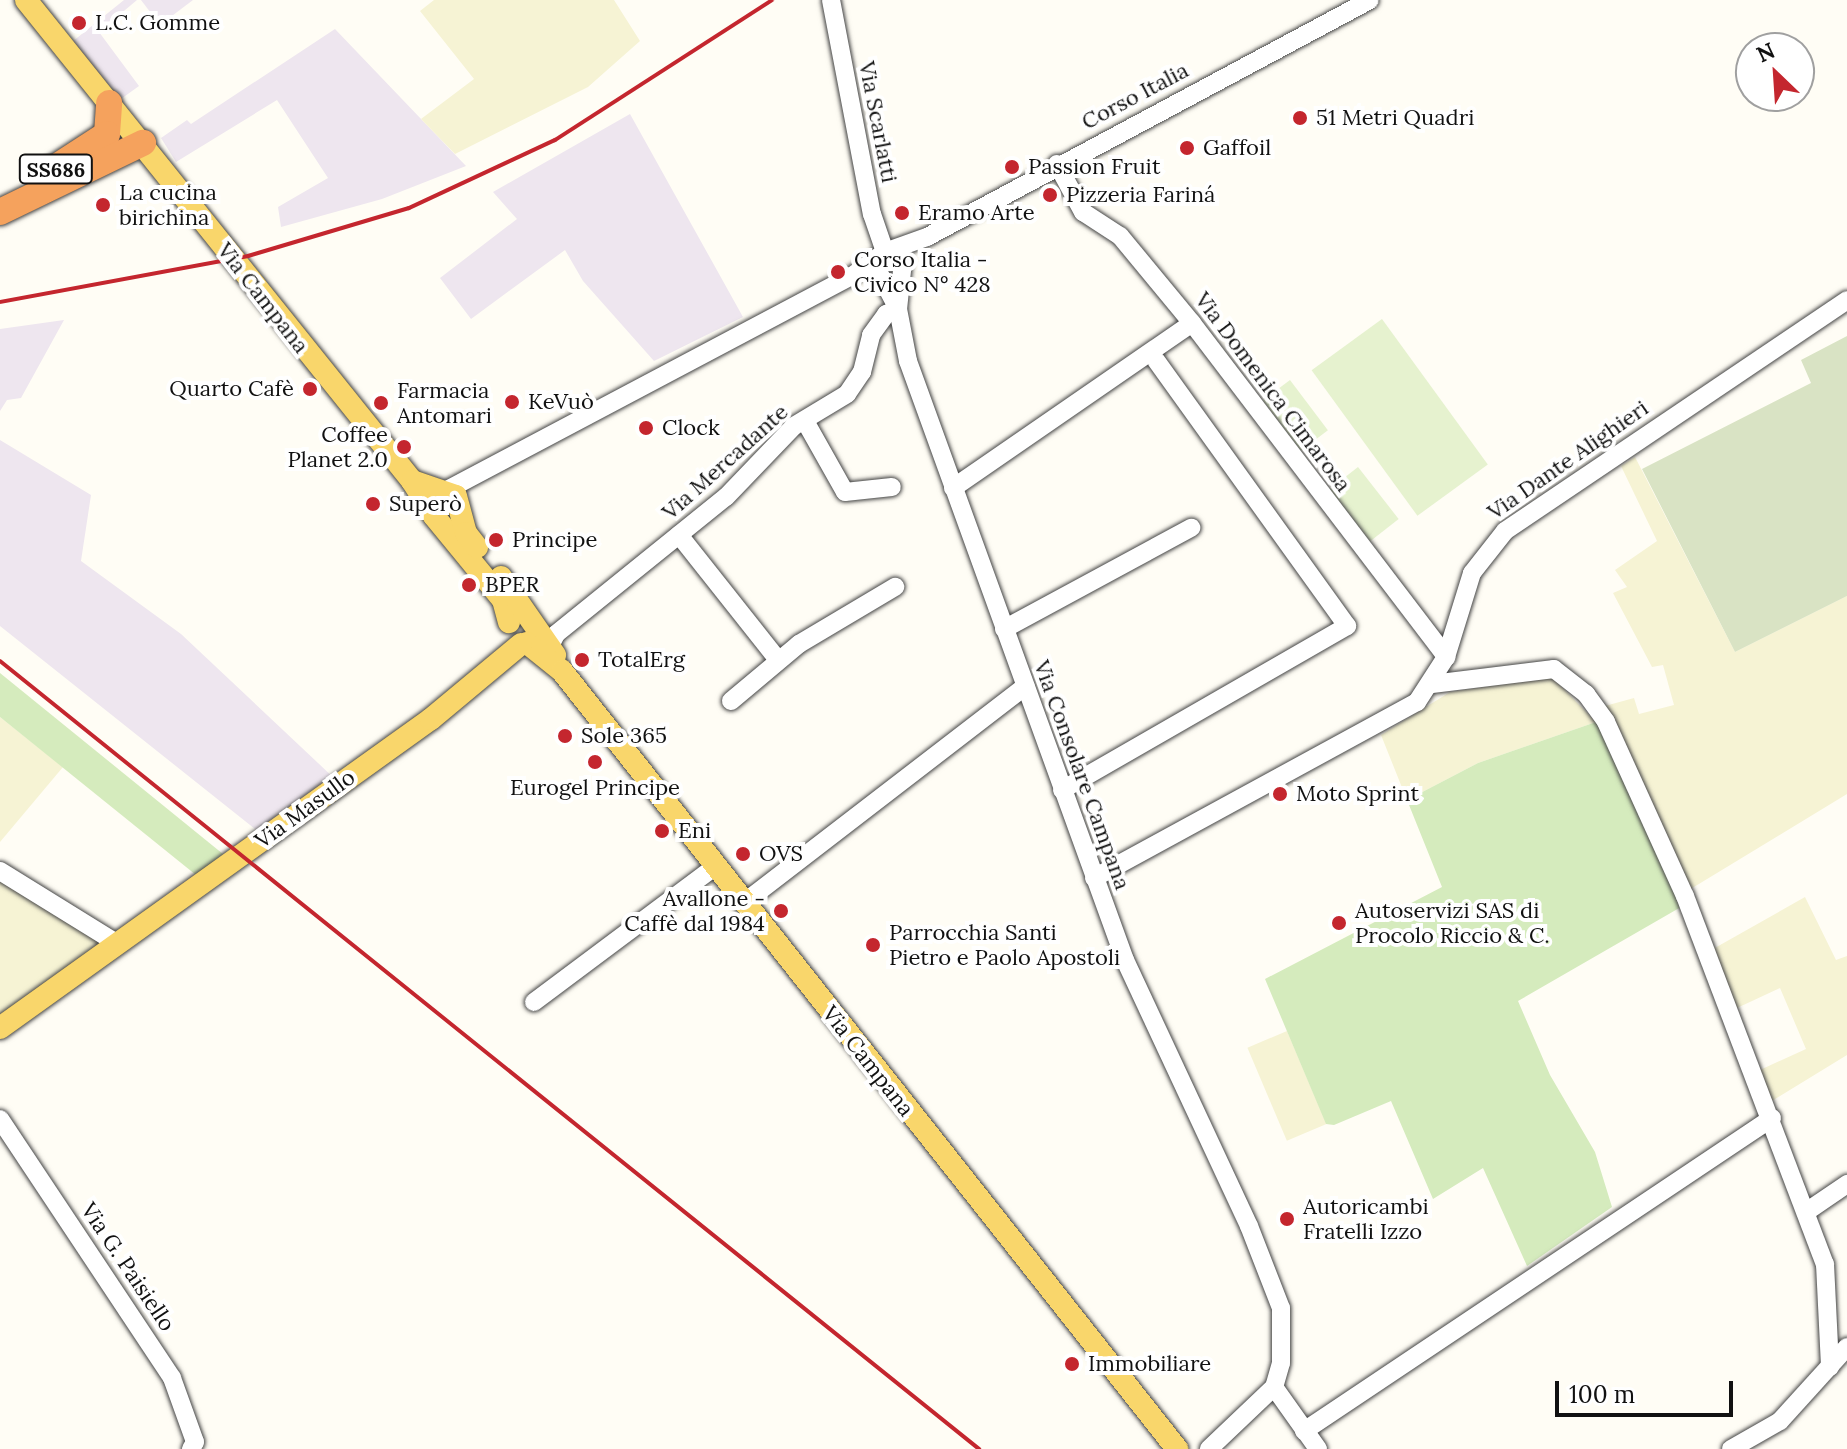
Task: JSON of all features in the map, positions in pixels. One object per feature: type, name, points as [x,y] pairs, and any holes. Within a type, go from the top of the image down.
[{"type":"highway","points":[[109,103],[128,136]]},
{"type":"highway","name":"SS686","points":[[0,196],[75,158],[128,136]]},
{"type":"highway","name":"SS686","points":[[0,212],[128,136]]},
{"type":"main road","points":[[26,0],[109,103]]},
{"type":"main road","name":"Via Campana","points":[[128,136],[412,481],[446,504],[503,600],[1177,1449]]},
{"type":"main road","name":"Via Masullo","points":[[0,1028],[431,719],[530,633]]},
{"type":"street","name":"Via Scarlatti","points":[[831,0],[882,261]]},
{"type":"street","name":"Corso Italia","points":[[446,504],[487,469],[1370,0]]},
{"type":"street","name":"Via Domenica Cimarosa","points":[[1057,164],[1083,212],[1120,236],[1192,323],[1446,657]]},
{"type":"street","name":"Corso Italia","points":[[903,268],[925,238]]},
{"type":"street","points":[[882,261],[898,253],[903,268]]},
{"type":"street","name":"Via Consolare Campana","points":[[882,261],[898,309],[908,361],[1094,878],[1172,1069],[1272,1281],[1283,1332],[1274,1387]]},
{"type":"street","name":"Via Consolare Campana","points":[[898,309],[903,268]]},
{"type":"street","name":"Via Dante Alighieri","points":[[1094,878],[1417,702],[1432,684],[1446,657],[1472,573],[1505,531],[1847,300]]},
{"type":"street","name":"Via Mercadante","points":[[530,633],[679,535],[805,421],[847,394],[862,372],[871,335],[886,314],[898,309]]},
{"type":"street","points":[[953,488],[1192,323]]},
{"type":"street","points":[[1062,790],[1347,626],[1156,360]]},
{"type":"street","points":[[805,421],[845,492],[892,487]]},
{"type":"street","points":[[1004,629],[1191,528]]},
{"type":"street","points":[[679,535],[778,660]]},
{"type":"street","points":[[731,701],[778,660],[895,587]]},
{"type":"street","points":[[1432,684],[1554,669],[1593,704],[1685,896],[1806,1212],[1830,1288],[1830,1367]]},
{"type":"street","points":[[745,902],[1025,686]]},
{"type":"street","points":[[534,1002],[716,866]]},
{"type":"street","points":[[0,871],[118,944]]},
{"type":"street","points":[[1304,1431],[1772,1118]]},
{"type":"street","name":"Via G. Paisiello","points":[[0,1119],[172,1378],[195,1442],[191,1449]]},
{"type":"street","points":[[1806,1212],[1847,1184]]},
{"type":"street","points":[[1731,1449],[1780,1421],[1846,1351]]},
{"type":"street","points":[[1209,1449],[1274,1387],[1318,1449]]},
{"type":"shaded area","points":[[124,0],[137,0],[99,32],[139,86],[114,104],[67,46]]},
{"type":"shaded area","points":[[141,0],[193,0],[160,25]]},
{"type":"shaded area","points":[[434,0],[614,0],[640,41],[588,87],[455,154],[421,119],[474,79],[420,11]]},
{"type":"shaded area","points":[[335,29],[466,166],[382,199],[281,227],[278,207],[328,178],[277,100],[176,162],[161,138],[187,120],[191,124]]},
{"type":"shaded area","points":[[630,114],[743,317],[654,361],[583,281],[565,250],[471,319],[440,278],[517,219],[493,192]]},
{"type":"shaded area","points":[[64,320],[21,398],[7,400],[0,411],[0,329]]},
{"type":"shaded area","points":[[0,440],[91,495],[81,561],[181,634],[335,779],[260,833],[0,626]]},
{"type":"shaded area","points":[[1635,457],[1735,652],[1847,596],[1847,794],[1689,890],[1605,706],[1634,698],[1639,714],[1674,705],[1663,665],[1652,667],[1613,593],[1627,587],[1615,570],[1657,541],[1621,466]]},
{"type":"shaded area","points":[[1552,677],[1596,722],[1478,763],[1407,800],[1381,735],[1450,692]]},
{"type":"shaded area","points":[[0,717],[63,767],[0,842]]},
{"type":"shaded area","points":[[0,878],[102,943],[0,1016]]},
{"type":"shaded area","points":[[1805,897],[1836,960],[1847,956],[1847,1055],[1772,1101],[1760,1070],[1806,1049],[1780,988],[1737,1008],[1713,949]]},
{"type":"shaded area","points":[[1287,1031],[1326,1124],[1287,1141],[1247,1048]]},
{"type":"green space","points":[[1382,319],[1488,465],[1417,516],[1312,370]]},
{"type":"green space","points":[[1847,336],[1847,596],[1735,652],[1642,469],[1811,383],[1801,360]]},
{"type":"green space","points":[[1290,380],[1328,430],[1301,451],[1263,400]]},
{"type":"green space","points":[[1358,467],[1399,519],[1370,541],[1330,489]]},
{"type":"green space","points":[[0,673],[223,854],[196,875],[0,717]]},
{"type":"green space","points":[[1596,722],[1681,907],[1518,1001],[1550,1075],[1595,1152],[1612,1207],[1527,1266],[1483,1168],[1433,1199],[1391,1101],[1334,1125],[1326,1124],[1265,979],[1442,887],[1407,800],[1478,763]]},
{"type":"railway","points":[[0,302],[248,256],[409,208],[555,140],[772,0]]},
{"type":"railway","points":[[0,661],[979,1449]]},
{"type":"place","name":"L.C. Gomme","points":[[79,23]]},
{"type":"place","name":"51 Metri Quadri","points":[[1300,118]]},
{"type":"place","name":"Gaffoil","points":[[1187,148]]},
{"type":"place","name":"Passion Fruit","points":[[1012,167]]},
{"type":"place","name":"Pizzeria Fariná","points":[[1050,195]]},
{"type":"place","name":"La cucina birichina","points":[[103,205]]},
{"type":"place","name":"Eramo Arte","points":[[902,213]]},
{"type":"place","name":"Corso Italia - Civico N° 428","points":[[838,272]]},
{"type":"place","name":"Quarto Cafè","points":[[310,389]]},
{"type":"place","name":"KeVuò","points":[[512,402]]},
{"type":"place","name":"Farmacia Antomari","points":[[381,403]]},
{"type":"place","name":"Clock","points":[[646,428]]},
{"type":"place","name":"Coffee Planet 2.0","points":[[404,447]]},
{"type":"place","name":"Superò","points":[[373,504]]},
{"type":"place","name":"Principe","points":[[496,540]]},
{"type":"place","name":"BPER","points":[[469,585]]},
{"type":"place","name":"TotalErg","points":[[582,660]]},
{"type":"place","name":"Sole 365","points":[[565,736]]},
{"type":"place","name":"Eurogel Principe","points":[[595,762]]},
{"type":"place","name":"Moto Sprint","points":[[1280,794]]},
{"type":"place","name":"Eni","points":[[662,831]]},
{"type":"place","name":"OVS","points":[[743,854]]},
{"type":"place","name":"Avallone - Caffè dal 1984","points":[[781,911]]},
{"type":"place","name":"Autoservizi SAS di Procolo Riccio & C.","points":[[1339,923]]},
{"type":"place","name":"Parrocchia Santi Pietro e Paolo Apostoli","points":[[873,945]]},
{"type":"place","name":"Autoricambi Fratelli Izzo","points":[[1287,1219]]},
{"type":"place","name":"Immobiliare","points":[[1072,1364]]}]
